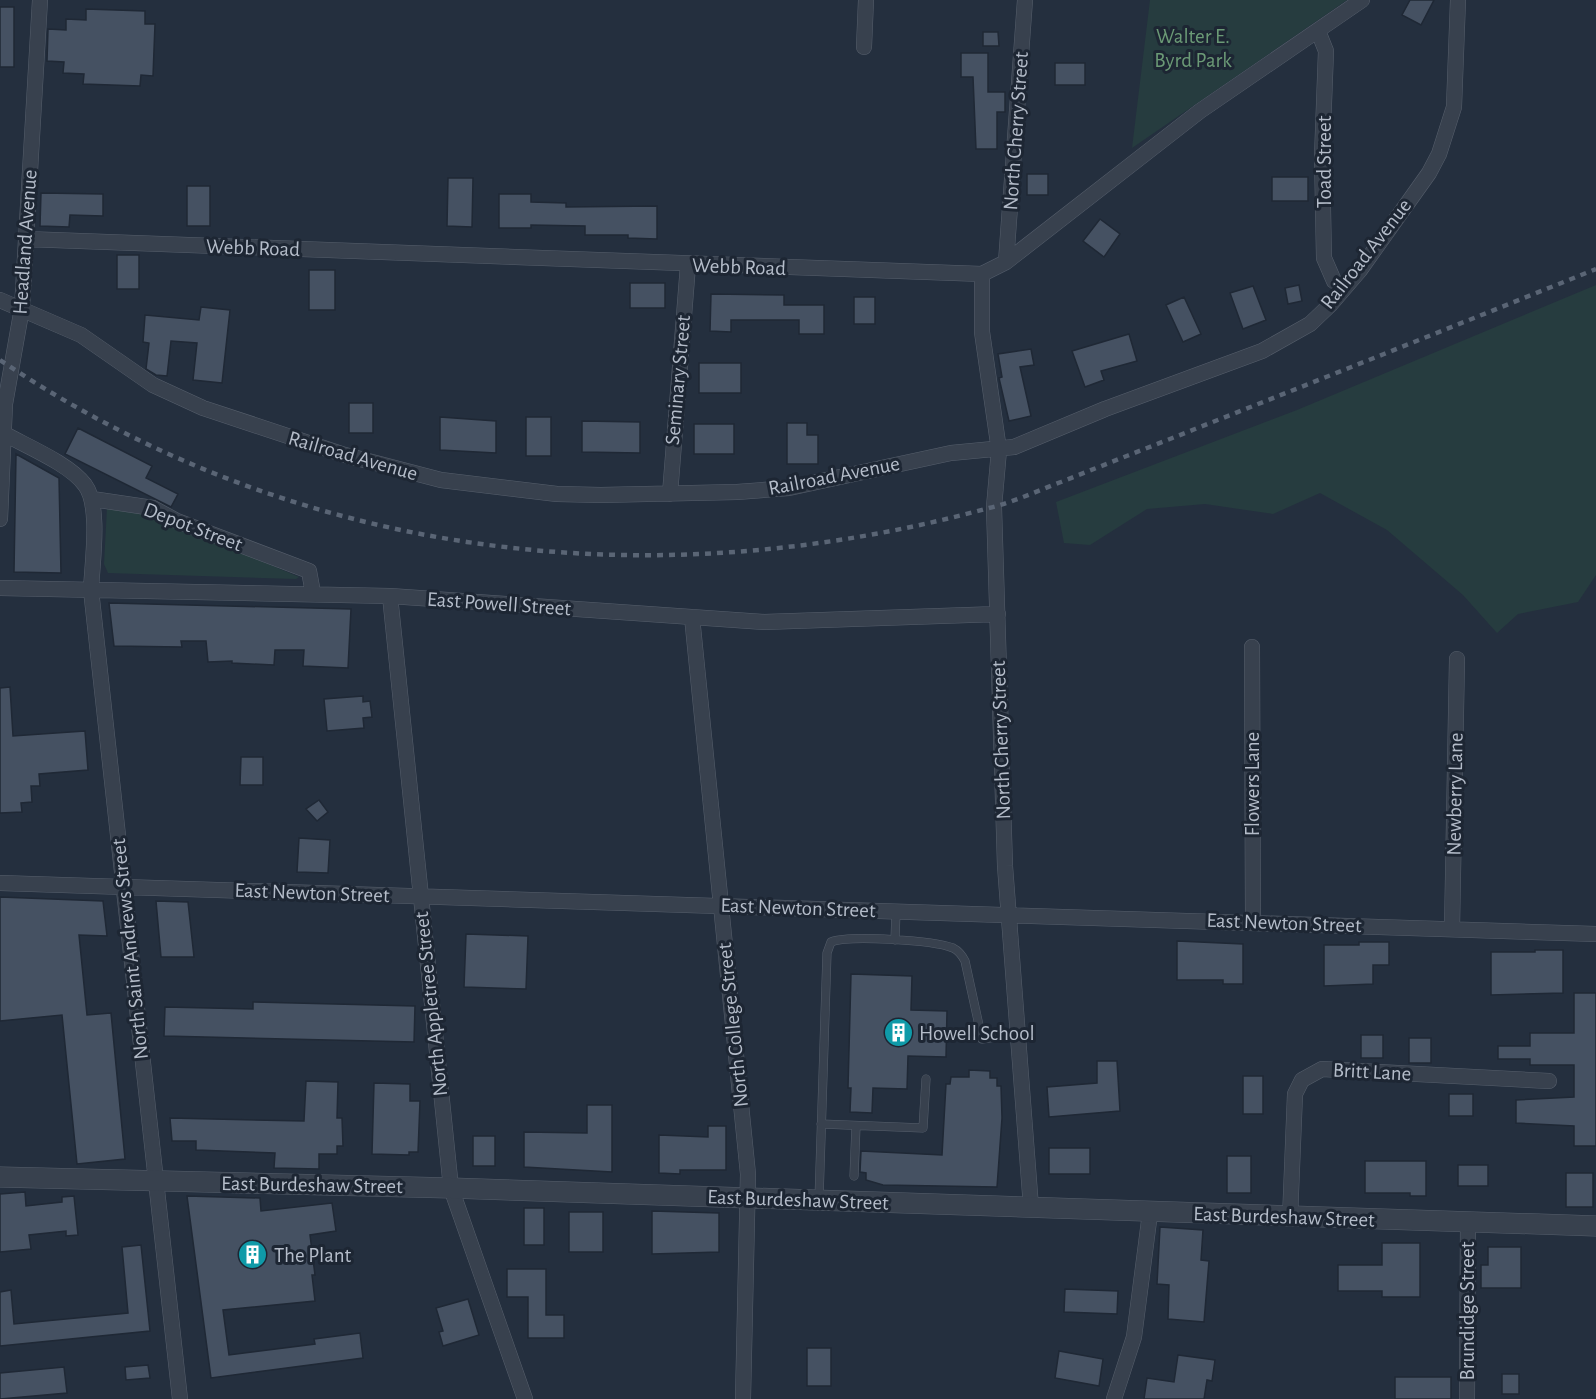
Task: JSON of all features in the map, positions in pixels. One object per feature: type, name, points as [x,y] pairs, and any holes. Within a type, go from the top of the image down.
[{"type":"street","name":"Headland Avenue","points":[[0,519],[5,404],[22,308],[40,0]]},
{"type":"street","points":[[864,47],[866,0]]},
{"type":"street","name":"North Cherry Street","points":[[1006,262],[1025,0]]},
{"type":"street","name":"Webb Road","points":[[26,239],[982,274],[1006,262],[1200,111],[1362,0]]},
{"type":"street","name":"Railroad Avenue","points":[[0,300],[81,335],[153,385],[203,408],[345,455],[441,480],[590,495],[670,494],[789,488],[951,453],[1014,447],[1105,409],[1262,351],[1310,324],[1344,288],[1428,173],[1439,153],[1454,107],[1458,0]]},
{"type":"street","name":"Toad Street","points":[[1318,31],[1326,51],[1322,156],[1324,258],[1334,281],[1344,288]]},
{"type":"street","name":"Seminary Street","points":[[670,494],[688,265]]},
{"type":"street","name":"North Cherry Street","points":[[982,274],[982,332],[999,450],[994,507],[1007,914],[1031,1207]]},
{"type":"street","points":[[3,433],[73,474],[85,485],[92,499]]},
{"type":"street","name":"North Saint Andrews Street","points":[[92,499],[91,590],[180,1399]]},
{"type":"street","name":"Depot Street","points":[[92,499],[153,508],[177,521],[309,571],[313,593]]},
{"type":"street","name":"East Powell Street","points":[[0,588],[390,596],[798,622],[998,614]]},
{"type":"street","name":"North Appletree Street","points":[[390,596],[451,1188],[525,1399]]},
{"type":"street","name":"North College Street","points":[[692,617],[748,1198],[743,1399]]},
{"type":"street","name":"Flowers Lane","points":[[1252,647],[1253,922]]},
{"type":"street","name":"Newberry Lane","points":[[1452,929],[1457,659]]},
{"type":"street","name":"East Newton Street","points":[[0,883],[1596,934]]},
{"type":"street","name":"Britt Lane","points":[[1290,1218],[1295,1094],[1308,1075],[1322,1069],[1549,1081]]},
{"type":"street","name":"East Burdeshaw Street","points":[[0,1177],[451,1188],[1290,1218],[1596,1226]]},
{"type":"street","points":[[1114,1399],[1134,1337],[1150,1213]]},
{"type":"street","name":"Brundidge Street","points":[[1467,1399],[1468,1223]]},
{"type":"lane","points":[[895,940],[896,911]]},
{"type":"lane","points":[[819,1200],[827,953],[831,942],[842,938],[895,940],[951,947],[959,951],[965,961],[982,1039],[1018,1034]]},
{"type":"lane","points":[[821,1124],[923,1128],[926,1079]]},
{"type":"lane","points":[[854,1176],[856,1126]]},
{"type":"green space","name":"Walter E. Byrd Park","points":[[1150,0],[1347,0],[1132,148]]},
{"type":"green space","points":[[1596,285],[1596,575],[1578,602],[1518,614],[1497,633],[1463,595],[1387,530],[1320,493],[1273,514],[1205,504],[1147,509],[1090,545],[1064,543],[1056,502],[1297,410]]},
{"type":"green space","points":[[107,508],[153,515],[299,577],[296,579],[108,573],[104,564]]},
{"type":"building","points":[[1410,0],[1434,0],[1421,25],[1402,15]]},
{"type":"building","points":[[0,7],[14,7],[14,67],[0,67]]},
{"type":"building","points":[[86,9],[145,11],[145,24],[155,24],[153,76],[141,75],[140,86],[83,84],[84,74],[63,73],[64,62],[47,61],[48,29],[66,30],[66,19],[86,20]]},
{"type":"building","points":[[983,32],[998,32],[999,46],[983,46]]},
{"type":"building","points":[[961,53],[988,53],[988,92],[1005,92],[1005,112],[997,112],[997,149],[976,149],[973,77],[961,77]]},
{"type":"building","points":[[1055,63],[1085,63],[1085,85],[1055,85]]},
{"type":"building","points":[[1027,174],[1048,174],[1048,195],[1027,195]]},
{"type":"building","points":[[1272,177],[1308,177],[1308,201],[1272,201]]},
{"type":"building","points":[[448,178],[473,178],[472,227],[447,226]]},
{"type":"building","points":[[187,186],[210,186],[210,226],[187,226]]},
{"type":"building","points":[[41,193],[103,194],[103,216],[70,215],[69,227],[40,226]]},
{"type":"building","points":[[499,194],[531,194],[531,202],[566,203],[566,207],[657,206],[657,239],[628,238],[628,235],[585,235],[585,226],[531,225],[531,228],[499,228]]},
{"type":"building","points":[[1100,219],[1120,234],[1104,257],[1083,241]]},
{"type":"building","points":[[117,255],[139,255],[139,289],[117,289]]},
{"type":"building","points":[[309,270],[335,270],[335,310],[309,310]]},
{"type":"building","points":[[630,283],[665,283],[665,308],[630,308]]},
{"type":"building","points":[[1299,285],[1302,301],[1288,304],[1285,288]]},
{"type":"building","points":[[1253,286],[1266,320],[1243,329],[1230,293]]},
{"type":"building","points":[[711,294],[784,295],[784,305],[824,305],[824,334],[799,334],[799,320],[731,320],[731,332],[710,331]]},
{"type":"building","points":[[854,297],[875,297],[875,324],[854,324]]},
{"type":"building","points":[[1184,297],[1201,334],[1183,342],[1166,305]]},
{"type":"building","points":[[201,307],[230,310],[222,383],[193,380],[197,343],[171,341],[167,376],[156,375],[146,369],[149,343],[143,342],[145,315],[199,320]]},
{"type":"building","points":[[1129,334],[1137,361],[1101,371],[1104,380],[1085,387],[1072,351]]},
{"type":"building","points":[[1031,349],[1034,365],[1020,367],[1031,416],[1009,421],[999,378],[1002,377],[998,354]]},
{"type":"building","points":[[699,363],[741,363],[741,393],[699,393]]},
{"type":"building","points":[[349,403],[373,403],[373,433],[349,433]]},
{"type":"building","points":[[440,417],[496,421],[496,453],[440,450]]},
{"type":"building","points":[[526,417],[551,417],[551,456],[526,456]]},
{"type":"building","points":[[582,421],[640,422],[640,453],[582,452]]},
{"type":"building","points":[[787,423],[807,423],[807,435],[818,435],[818,464],[787,464]]},
{"type":"building","points":[[694,424],[734,424],[734,454],[694,454]]},
{"type":"building","points":[[78,428],[152,466],[146,478],[178,494],[171,507],[65,454]]},
{"type":"building","points":[[16,454],[59,478],[61,573],[14,572]]},
{"type":"building","points":[[109,603],[351,609],[348,668],[303,666],[304,650],[275,650],[274,665],[232,663],[232,661],[208,662],[206,641],[181,641],[182,647],[114,646]]},
{"type":"building","points":[[10,687],[13,736],[85,731],[88,770],[39,774],[40,786],[31,786],[32,802],[21,803],[22,812],[0,813],[0,688]]},
{"type":"building","points":[[363,696],[363,702],[370,701],[372,717],[363,718],[364,728],[327,731],[324,699]]},
{"type":"building","points":[[241,757],[263,757],[263,785],[240,785]]},
{"type":"building","points":[[319,800],[328,812],[317,821],[306,809]]},
{"type":"building","points":[[299,838],[330,840],[328,873],[297,872]]},
{"type":"building","points":[[0,897],[103,901],[107,936],[79,935],[87,1015],[111,1013],[125,1159],[77,1164],[62,1015],[0,1021]]},
{"type":"building","points":[[156,901],[188,902],[194,957],[161,957]]},
{"type":"building","points":[[466,934],[528,936],[526,989],[464,987]]},
{"type":"building","points":[[1177,941],[1243,944],[1243,984],[1223,984],[1223,980],[1177,980]]},
{"type":"building","points":[[1359,942],[1389,942],[1389,965],[1373,965],[1373,984],[1324,986],[1324,945],[1359,945]]},
{"type":"building","points":[[1535,950],[1563,950],[1563,993],[1491,995],[1491,952],[1535,952]]},
{"type":"building","name":"Howell School","points":[[851,974],[912,976],[911,1010],[947,1011],[946,1057],[908,1056],[907,1089],[873,1088],[872,1113],[850,1112],[851,1088],[848,1088]]},
{"type":"building","points":[[1574,993],[1596,993],[1596,1146],[1574,1146],[1574,1126],[1516,1123],[1516,1100],[1574,1097],[1574,1065],[1530,1065],[1530,1059],[1498,1059],[1498,1046],[1530,1046],[1530,1033],[1574,1033]]},
{"type":"building","points":[[253,1002],[415,1006],[414,1042],[164,1036],[165,1007],[253,1009]]},
{"type":"building","points":[[1361,1035],[1383,1035],[1383,1058],[1361,1058]]},
{"type":"building","points":[[1409,1038],[1431,1038],[1431,1063],[1409,1063]]},
{"type":"building","points":[[1097,1061],[1117,1061],[1120,1111],[1049,1117],[1047,1087],[1097,1083]]},
{"type":"building","points":[[969,1070],[990,1071],[990,1078],[997,1078],[997,1086],[1001,1086],[1002,1118],[997,1187],[883,1185],[866,1180],[866,1173],[860,1172],[861,1151],[942,1155],[946,1084],[950,1084],[951,1077],[969,1077]]},
{"type":"building","points":[[1243,1076],[1263,1076],[1263,1114],[1243,1114]]},
{"type":"building","points":[[306,1081],[338,1082],[337,1118],[342,1118],[343,1146],[337,1146],[337,1154],[319,1154],[319,1169],[274,1168],[275,1153],[196,1150],[196,1141],[172,1141],[170,1118],[304,1121]]},
{"type":"building","points":[[374,1083],[410,1084],[410,1101],[420,1101],[418,1152],[409,1152],[409,1155],[372,1154]]},
{"type":"building","points":[[1449,1094],[1473,1094],[1473,1116],[1449,1116]]},
{"type":"building","points":[[587,1105],[612,1105],[612,1172],[524,1167],[524,1132],[587,1133]]},
{"type":"building","points":[[708,1126],[726,1126],[726,1170],[680,1170],[680,1174],[659,1173],[659,1135],[708,1137]]},
{"type":"building","points":[[473,1136],[495,1136],[495,1166],[473,1166]]},
{"type":"building","points":[[1049,1148],[1090,1148],[1090,1174],[1049,1174]]},
{"type":"building","points":[[1227,1156],[1251,1156],[1251,1193],[1227,1193]]},
{"type":"building","points":[[1365,1161],[1426,1161],[1426,1196],[1410,1196],[1410,1193],[1365,1193]]},
{"type":"building","points":[[1458,1165],[1488,1165],[1488,1186],[1458,1186]]},
{"type":"building","points":[[1566,1173],[1593,1173],[1593,1207],[1566,1207]]},
{"type":"building","points":[[25,1192],[26,1206],[62,1202],[62,1197],[74,1196],[78,1235],[66,1236],[66,1231],[29,1235],[31,1249],[0,1252],[0,1194]]},
{"type":"building","name":"The Plant","points":[[187,1196],[260,1198],[261,1211],[332,1203],[336,1231],[310,1235],[315,1275],[312,1275],[315,1301],[223,1310],[229,1355],[315,1344],[314,1339],[360,1333],[363,1358],[211,1378]]},
{"type":"building","points":[[524,1208],[544,1208],[544,1245],[524,1245]]},
{"type":"building","points":[[652,1211],[719,1213],[719,1252],[652,1254]]},
{"type":"building","points":[[569,1212],[603,1212],[603,1252],[569,1252]]},
{"type":"building","points":[[1160,1227],[1203,1230],[1201,1260],[1209,1261],[1204,1322],[1168,1319],[1169,1285],[1157,1284]]},
{"type":"building","points":[[1382,1243],[1420,1243],[1420,1297],[1382,1297],[1382,1291],[1338,1291],[1338,1265],[1382,1265]]},
{"type":"building","points":[[141,1245],[150,1331],[0,1346],[0,1292],[11,1290],[14,1324],[128,1313],[122,1247]]},
{"type":"building","points":[[1488,1247],[1521,1247],[1521,1288],[1481,1288],[1481,1265],[1488,1265]]},
{"type":"building","points":[[507,1269],[546,1269],[546,1315],[564,1315],[564,1338],[528,1338],[528,1297],[507,1297]]},
{"type":"building","points":[[1065,1289],[1118,1291],[1117,1314],[1064,1312]]},
{"type":"building","points":[[468,1299],[479,1335],[443,1346],[439,1332],[443,1331],[436,1308]]},
{"type":"building","points":[[807,1348],[831,1348],[831,1386],[807,1386]]},
{"type":"building","points":[[1059,1351],[1103,1359],[1099,1386],[1055,1378]]},
{"type":"building","points":[[1178,1355],[1215,1360],[1212,1381],[1207,1380],[1204,1399],[1144,1399],[1147,1378],[1174,1382]]},
{"type":"building","points":[[148,1365],[150,1378],[126,1380],[125,1367]]},
{"type":"building","points":[[64,1367],[67,1393],[0,1399],[0,1373]]},
{"type":"building","points":[[1502,1374],[1519,1374],[1519,1394],[1502,1394]]},
{"type":"building","points":[[1395,1377],[1451,1377],[1451,1399],[1395,1399]]},
{"type":"railway","points":[[0,360],[113,427],[231,480],[353,519],[478,544],[604,555],[732,552],[861,537],[1007,503],[1596,269]]},
{"type":"place","name":"Howell School","points":[[898,1033]]},
{"type":"place","name":"The Plant","points":[[253,1255]]}]
